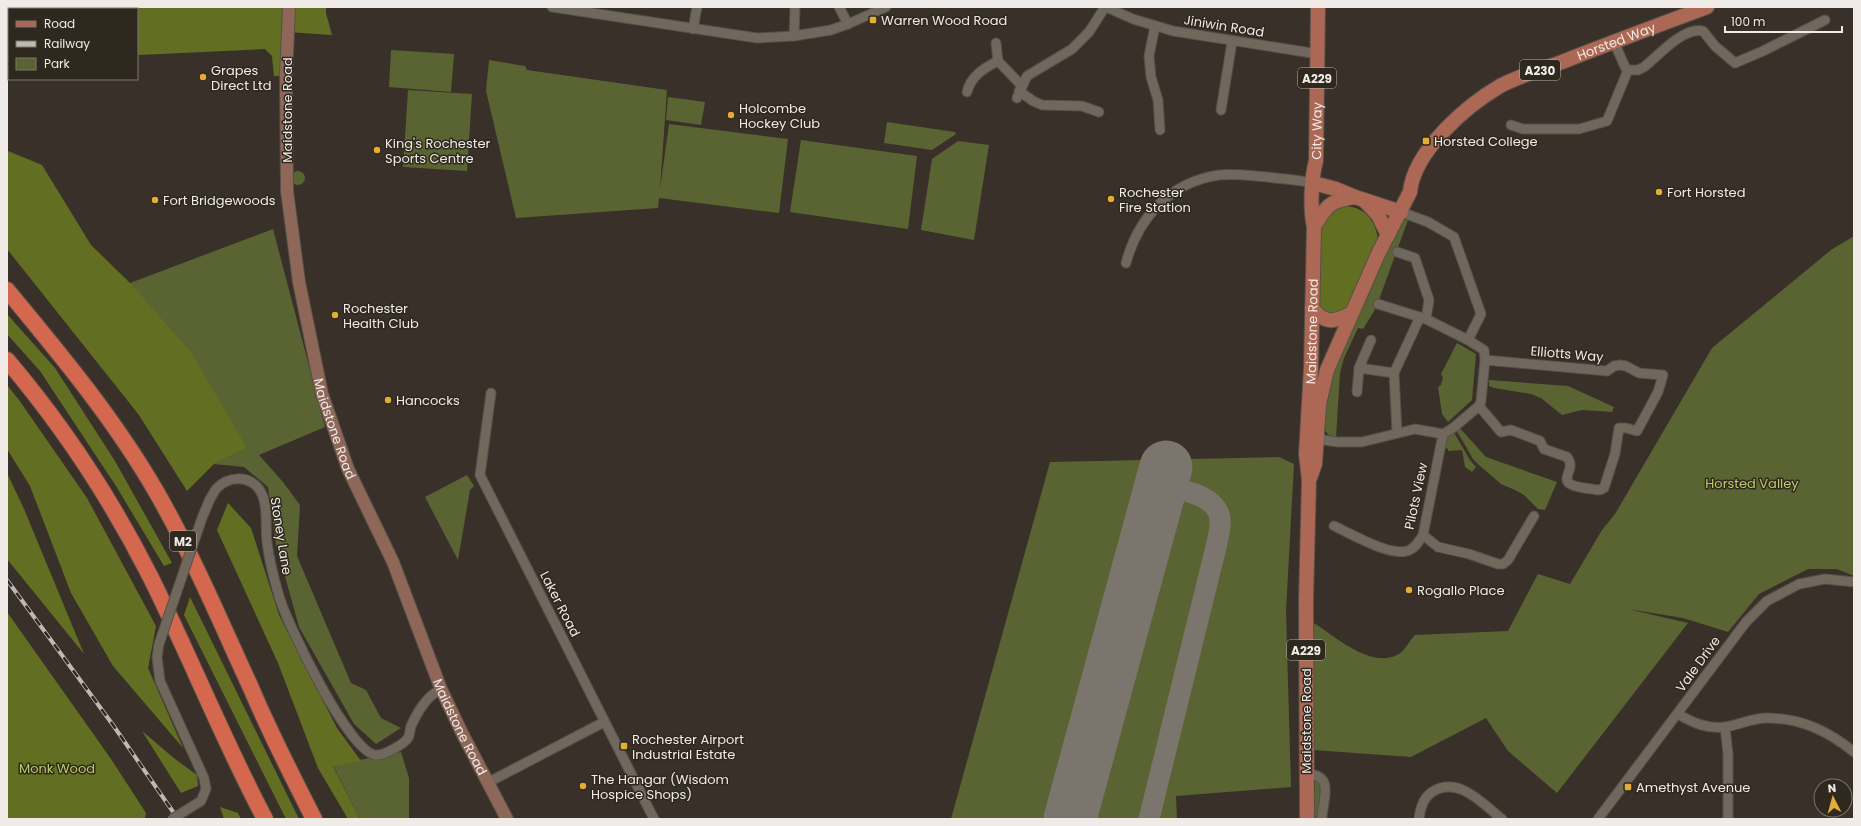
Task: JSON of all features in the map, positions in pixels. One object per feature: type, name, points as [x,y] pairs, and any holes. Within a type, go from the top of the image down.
[{"type":"highway","name":"M2","points":[[7,290],[71,367],[110,419],[157,494],[194,563],[282,756],[314,819]]},
{"type":"highway","points":[[7,360],[57,424],[81,458],[131,539],[164,605],[230,750],[265,819]]},
{"type":"main road","name":"Maidstone Road","points":[[289,7],[286,82],[287,190],[296,263],[310,342],[323,398],[345,461],[393,562],[441,689],[487,783],[507,819]]},
{"type":"main road","name":"City Way","points":[[1313,183],[1313,172],[1316,161],[1318,7]]},
{"type":"main road","name":"Horsted Way","points":[[1401,212],[1420,164],[1439,137],[1476,101],[1502,85],[1707,7]]},
{"type":"main road","points":[[1316,161],[1324,175],[1336,189]]},
{"type":"main road","name":"Maidstone Road","points":[[1307,819],[1306,600],[1309,480],[1306,454],[1312,308],[1314,227],[1312,220],[1313,183]]},
{"type":"main road","points":[[1313,183],[1336,189],[1401,212]]},
{"type":"main road","points":[[1314,227],[1324,210],[1331,203],[1342,199],[1393,200],[1411,185]]},
{"type":"main road","points":[[1365,200],[1380,219],[1388,235]]},
{"type":"main road","name":"Maidstone Road","points":[[1309,480],[1315,464],[1319,404],[1323,383],[1352,313],[1388,235],[1401,212]]},
{"type":"main road","points":[[1312,308],[1317,314],[1331,321],[1337,320],[1352,313]]},
{"type":"street","points":[[552,7],[757,38],[794,36],[831,30],[886,7]]},
{"type":"street","points":[[693,29],[697,7]]},
{"type":"street","points":[[794,7],[794,36]]},
{"type":"street","points":[[839,7],[848,24]]},
{"type":"street","points":[[1019,91],[1027,76],[1034,70],[1072,49],[1089,32],[1106,7]]},
{"type":"street","name":"Jiniwin Road","points":[[1106,7],[1155,26],[1232,42],[1318,54]]},
{"type":"street","points":[[1628,70],[1633,71],[1644,67],[1679,38],[1692,31],[1703,31],[1715,46],[1735,63],[1763,51],[1825,20]]},
{"type":"street","points":[[1155,26],[1149,56],[1151,77],[1158,100],[1160,130]]},
{"type":"street","points":[[1221,110],[1232,42]]},
{"type":"street","points":[[1511,125],[1523,129],[1579,129],[1607,121],[1628,70],[1614,42]]},
{"type":"street","points":[[996,43],[998,61],[1019,91],[1033,101],[1042,105],[1082,106],[1099,112]]},
{"type":"street","points":[[967,92],[970,83],[978,73],[998,61]]},
{"type":"street","points":[[1126,264],[1132,244],[1149,214],[1165,198],[1190,183],[1204,178],[1233,174],[1313,183]]},
{"type":"street","points":[[1401,212],[1428,222],[1454,236],[1481,314],[1468,340]]},
{"type":"street","points":[[1397,252],[1415,258],[1429,300],[1423,318],[1394,373],[1397,432]]},
{"type":"street","points":[[1317,439],[1338,442],[1362,442],[1388,436],[1397,432],[1415,429],[1443,434],[1453,428],[1478,406],[1481,401],[1485,360],[1484,350],[1468,340],[1423,318],[1378,304]]},
{"type":"street","points":[[1357,392],[1360,368],[1371,340]]},
{"type":"street","name":"Elliotts Way","points":[[1478,406],[1501,432],[1511,430],[1540,441],[1544,449],[1568,458],[1570,462],[1567,480],[1569,484],[1576,487],[1601,490],[1609,475],[1615,454],[1619,428],[1637,431],[1659,389],[1663,376],[1640,373],[1626,366],[1620,365],[1614,366],[1607,371],[1485,360]]},
{"type":"street","points":[[1360,368],[1394,373]]},
{"type":"street","name":"Laker Road","points":[[491,394],[480,475],[654,819]]},
{"type":"street","name":"Pilots View","points":[[1334,526],[1386,549],[1397,552],[1408,551],[1417,544],[1423,535],[1443,434]]},
{"type":"street","name":"Stoney Lane","points":[[172,819],[201,801],[206,789],[204,778],[160,681],[157,657],[159,644],[202,518],[210,499],[217,488],[234,479],[243,479],[253,482],[260,490],[265,512],[267,543],[279,597],[324,694],[366,751],[377,756],[388,753],[408,737],[412,724],[428,698],[441,689]]},
{"type":"street","points":[[1423,535],[1438,547],[1503,564],[1508,560],[1534,516]]},
{"type":"street","name":"Vale Drive","points":[[1598,819],[1746,622],[1767,600],[1799,584],[1825,580],[1854,582]]},
{"type":"street","points":[[1678,714],[1703,726],[1725,727],[1755,719],[1789,719],[1826,732],[1854,752]]},
{"type":"street","points":[[487,783],[604,722]]},
{"type":"street","points":[[1725,727],[1728,762],[1728,819]]},
{"type":"street","points":[[1307,774],[1315,775],[1321,778],[1324,784],[1326,793],[1322,807],[1322,819]]},
{"type":"street","points":[[1419,819],[1422,805],[1428,796],[1437,790],[1451,787],[1469,793],[1502,819]]},
{"type":"green space","points":[[7,7],[19,7],[8,8],[7,78]]},
{"type":"green space","points":[[19,7],[120,7],[120,8]]},
{"type":"green space","points":[[326,7],[326,13],[332,35],[287,32],[286,76],[274,76],[272,56],[265,49],[139,55],[138,8],[120,8]]},
{"type":"green space","points":[[391,50],[454,54],[451,92],[389,87]]},
{"type":"green space","points":[[489,60],[525,66],[527,70],[667,90],[660,189],[669,124],[788,139],[779,213],[659,198],[658,208],[516,218],[486,91]]},
{"type":"green space","points":[[408,90],[472,94],[467,171],[403,167]]},
{"type":"green space","points":[[668,97],[705,102],[701,125],[666,120]]},
{"type":"green space","points":[[887,122],[955,132],[956,134],[932,150],[884,143]]},
{"type":"green space","points":[[801,140],[917,156],[908,229],[790,212]]},
{"type":"green space","points":[[958,141],[989,145],[974,240],[921,230],[932,159]]},
{"type":"green space","points":[[7,148],[8,151],[42,165],[91,245],[130,283],[190,351],[247,448],[214,464],[187,491],[139,415],[7,249]]},
{"type":"green space","points":[[298,171],[303,173],[305,178],[303,183],[298,185],[293,183],[291,178],[293,173]]},
{"type":"green space","points":[[1347,206],[1360,210],[1369,217],[1375,227],[1378,239],[1346,309],[1334,317],[1318,309],[1321,224],[1332,212]]},
{"type":"green space","points":[[1406,219],[1408,220],[1376,308],[1363,329],[1358,328],[1344,358],[1340,373],[1336,438],[1328,434],[1324,428],[1326,397],[1330,378],[1400,223]]},
{"type":"green space","points":[[273,229],[325,427],[259,455],[283,482],[300,505],[297,556],[351,683],[366,690],[381,718],[401,728],[376,744],[354,724],[299,627],[276,544],[268,487],[244,467],[214,464],[247,448],[130,283]]},
{"type":"green space","name":"Horsted Valley","points":[[1854,236],[1854,576],[1837,569],[1808,569],[1759,594],[1728,632],[1683,618],[1628,609],[1688,623],[1557,793],[1508,751],[1486,718],[1411,757],[1313,750],[1314,623],[1355,650],[1377,658],[1388,658],[1399,654],[1415,635],[1508,631],[1538,574],[1570,584],[1602,530],[1615,514],[1712,348],[1831,250]]},
{"type":"green space","points":[[7,314],[55,368],[115,461],[172,563],[164,566],[116,486],[40,371],[7,334]]},
{"type":"green space","points":[[1457,343],[1476,354],[1472,400],[1448,422],[1442,414],[1438,387],[1441,385],[1443,378],[1441,374]]},
{"type":"green space","points":[[1489,380],[1568,386],[1614,407],[1612,412],[1582,410],[1562,415],[1541,398],[1531,394],[1494,388],[1489,386]]},
{"type":"green space","points":[[7,385],[87,498],[156,626],[148,668],[183,748],[113,666],[71,593],[30,486],[7,449]]},
{"type":"green space","points":[[1458,426],[1486,457],[1557,482],[1545,510],[1538,509],[1524,495],[1501,484],[1479,465],[1473,459],[1455,428]]},
{"type":"green space","points":[[1453,431],[1470,460],[1476,467],[1472,472],[1465,467],[1462,450],[1448,451],[1448,449],[1442,447],[1447,436]]},
{"type":"green space","points":[[1279,457],[1294,464],[1286,611],[1291,787],[1176,796],[1177,819],[951,819],[1050,462]]},
{"type":"green space","points":[[7,473],[24,509],[84,654],[7,559]]},
{"type":"green space","points":[[467,475],[474,486],[470,490],[458,560],[425,497]]},
{"type":"green space","points":[[228,503],[251,528],[279,615],[337,728],[361,761],[333,766],[360,819],[348,819],[318,768],[278,663],[217,530]]},
{"type":"green space","points":[[190,597],[299,819],[286,819],[184,615]]},
{"type":"green space","name":"Monk Wood","points":[[7,612],[111,759],[146,813],[145,819],[7,819]]},
{"type":"green space","points":[[142,731],[175,759],[197,775],[198,786],[181,793]]},
{"type":"green space","points":[[401,752],[409,778],[409,819],[360,819],[333,765]]},
{"type":"green space","points":[[1315,779],[1322,785],[1320,819],[1313,819]]},
{"type":"green space","points":[[220,807],[238,813],[241,819],[224,819]]},
{"type":"taxiway","points":[[1149,819],[1220,526],[1220,519],[1217,511],[1212,504],[1205,499],[1187,491],[1161,485]]},
{"type":"runway","points":[[1070,819],[1166,467]]},
{"type":"railway","points":[[7,580],[113,725],[178,819]]},
{"type":"place","name":"Warren Wood Road","points":[[873,20]]},
{"type":"place","name":"Grapes Direct Ltd","points":[[203,77]]},
{"type":"place","name":"Holcombe Hockey Club","points":[[731,115]]},
{"type":"place","name":"Horsted College","points":[[1426,141]]},
{"type":"place","name":"King's Rochester Sports Centre","points":[[377,150]]},
{"type":"place","name":"Fort Horsted","points":[[1659,192]]},
{"type":"place","name":"Rochester Fire Station","points":[[1111,199]]},
{"type":"place","name":"Fort Bridgewoods","points":[[155,200]]},
{"type":"place","name":"Rochester Health Club","points":[[335,315]]},
{"type":"place","name":"Hancocks","points":[[388,400]]},
{"type":"place","name":"Rogallo Place","points":[[1409,590]]},
{"type":"place","name":"Rochester Airport Industrial Estate","points":[[624,746]]},
{"type":"place","name":"The Hangar (Wisdom Hospice Shops)","points":[[583,786]]},
{"type":"place","name":"Amethyst Avenue","points":[[1628,787]]}]
